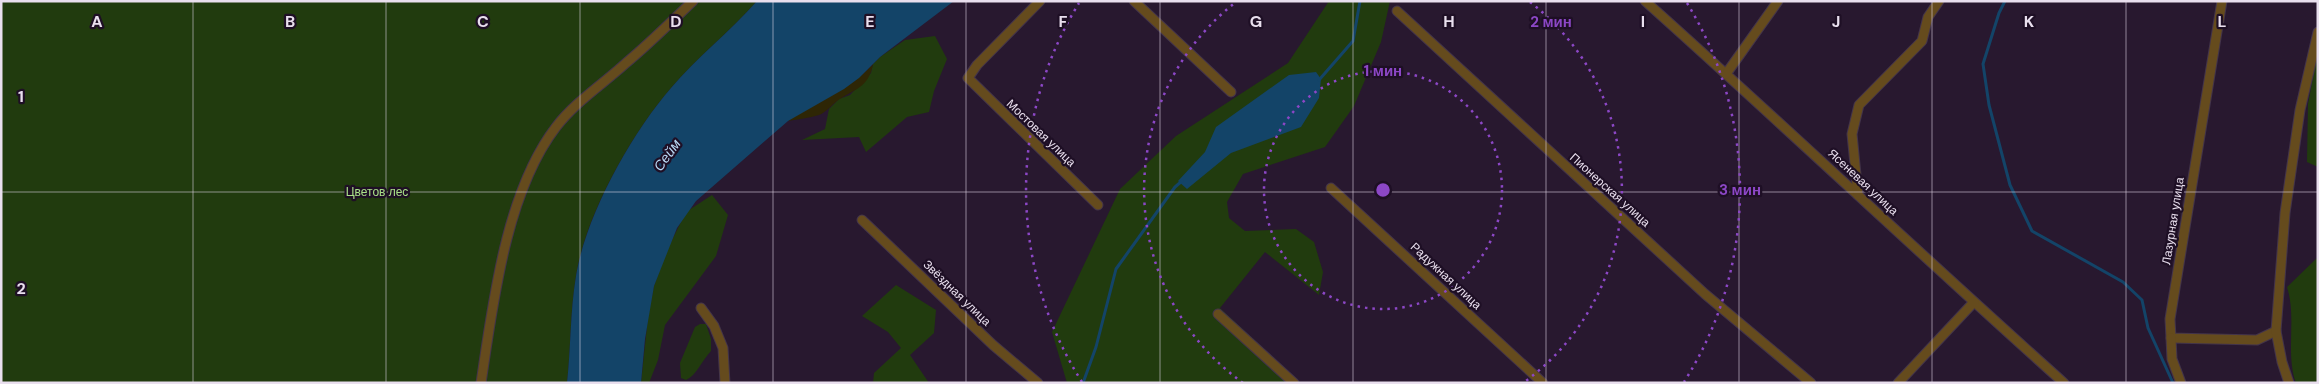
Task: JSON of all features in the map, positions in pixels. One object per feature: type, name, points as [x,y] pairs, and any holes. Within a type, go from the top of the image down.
[{"type":"street","points":[[481,383],[492,305],[513,217],[527,179],[543,146],[557,126],[587,95],[627,63],[693,1]]},
{"type":"street","name":"Мостовая улица","points":[[1040,1],[977,65],[968,78],[1098,205]]},
{"type":"street","points":[[1134,1],[1231,92]]},
{"type":"street","name":"Ясеневая улица","points":[[1645,1],[2064,383]]},
{"type":"street","points":[[1726,74],[1778,1]]},
{"type":"street","points":[[1858,195],[1852,134],[1859,105],[1922,41],[1928,17],[1938,1]]},
{"type":"street","name":"Лазурная улица","points":[[2181,383],[2172,359],[2170,319],[2222,1]]},
{"type":"street","name":"Пионерская улица","points":[[1397,11],[1705,294],[1811,383]]},
{"type":"street","points":[[2289,383],[2282,362],[2276,331],[2285,213],[2300,110],[2318,32]]},
{"type":"street","name":"Радужная улица","points":[[1331,188],[1543,383]]},
{"type":"street","name":"Звёздная улица","points":[[862,220],[993,345],[1038,383]]},
{"type":"street","points":[[1898,383],[1974,302]]},
{"type":"street","points":[[701,308],[714,326],[723,348],[725,383]]},
{"type":"street","points":[[1218,314],[1294,383]]},
{"type":"street","points":[[2171,338],[2257,340],[2276,331]]},
{"type":"green space","name":"Цветов лес","points":[[1,1],[757,1],[671,88],[656,107],[626,152],[599,202],[581,253],[576,276],[567,383],[1,383]]},
{"type":"green space","points":[[1329,1],[1390,1],[1381,42],[1354,106],[1325,147],[1243,174],[1227,202],[1229,218],[1245,231],[1296,229],[1314,242],[1323,272],[1319,295],[1265,252],[1220,308],[1301,383],[1067,383],[1052,332],[1120,189],[1176,136],[1288,63]]},
{"type":"green space","points":[[935,36],[947,59],[934,91],[929,112],[907,117],[866,152],[859,137],[802,140],[825,129],[829,109],[839,99],[850,95],[871,73],[873,64],[880,57],[905,40]]},
{"type":"green space","points":[[2318,50],[2318,167],[2307,162],[2308,104]]},
{"type":"green space","points":[[712,195],[728,215],[716,256],[665,325],[658,360],[649,383],[641,383],[648,317],[654,286],[667,250],[686,212]]},
{"type":"green space","points":[[2318,257],[2318,383],[2296,383],[2291,360],[2291,311],[2287,287]]},
{"type":"green space","points":[[896,285],[936,310],[934,333],[910,355],[929,383],[873,383],[874,373],[901,348],[888,332],[862,316]]},
{"type":"green space","points":[[700,324],[706,324],[711,339],[711,351],[693,375],[686,380],[681,378],[680,363],[695,327]]},
{"type":"sand","points":[[873,64],[868,78],[860,87],[837,101],[824,112],[815,116],[788,121],[854,81]]},
{"type":"water","name":"Сейм","points":[[757,1],[954,1],[880,57],[859,78],[844,89],[788,121],[696,201],[677,228],[654,286],[645,339],[641,383],[567,383],[573,303],[581,252],[589,227],[612,176],[641,128],[671,88]]},
{"type":"water","points":[[1316,72],[1321,79],[1319,98],[1301,127],[1231,153],[1187,189],[1178,181],[1205,152],[1216,127],[1289,75]]},
{"type":"waterway","points":[[1319,80],[1353,41],[1360,1]]},
{"type":"waterway","points":[[2005,1],[1999,13],[1983,64],[1989,105],[2010,185],[2032,231],[2123,282],[2142,300],[2148,328],[2173,383]]},
{"type":"waterway","points":[[1083,383],[1096,347],[1116,269],[1175,187],[1182,181]]}]
